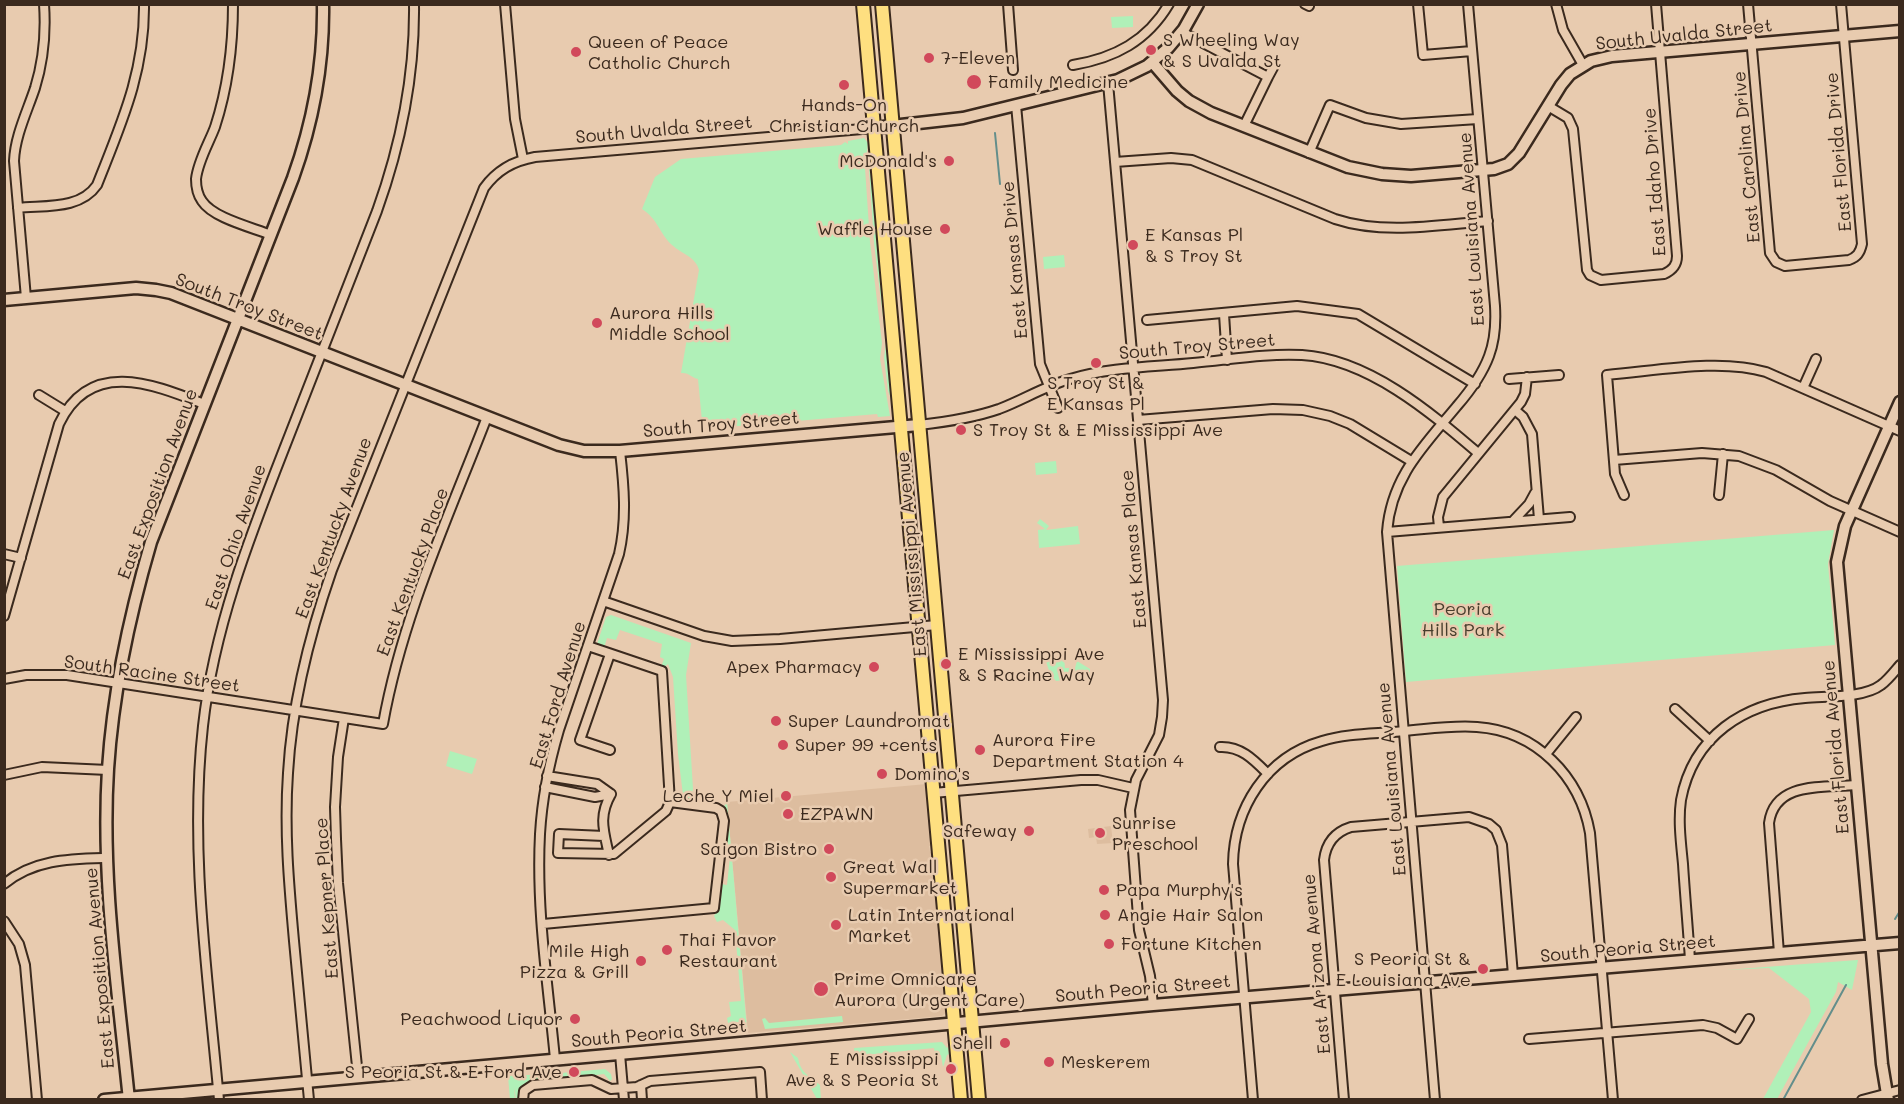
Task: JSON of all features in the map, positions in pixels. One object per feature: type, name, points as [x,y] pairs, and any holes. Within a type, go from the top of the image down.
[{"type":"main road","name":"East Mississippi Avenue","points":[[863,4],[961,1100]]},
{"type":"main road","name":"East Mississippi Avenue","points":[[882,4],[979,1100]]},
{"type":"street","points":[[26,298],[14,150],[38,74],[44,35],[44,4]]},
{"type":"street","points":[[18,208],[73,203],[88,196],[97,185],[134,86],[142,45],[144,4]]},
{"type":"street","points":[[232,4],[231,55],[225,92],[215,128],[198,171],[196,188],[203,202],[215,213],[271,235]]},
{"type":"street","name":"East Exposition Avenue","points":[[128,1098],[107,858],[108,770],[117,683],[133,607],[151,542],[301,156],[313,111],[321,65],[323,4]]},
{"type":"street","name":"East Ohio Avenue","points":[[219,1094],[198,850],[199,767],[207,697],[220,629],[240,563],[377,212],[395,158],[404,122],[411,76],[414,4]]},
{"type":"street","points":[[505,4],[515,119],[523,159]]},
{"type":"street","points":[[1008,4],[1013,69]]},
{"type":"street","points":[[1073,65],[1105,58],[1128,47],[1149,31],[1170,4]]},
{"type":"street","points":[[1418,4],[1423,55],[1472,51]]},
{"type":"street","name":"East Louisiana Avenue","points":[[1435,1100],[1387,532],[1390,507],[1395,492],[1411,461],[1475,384],[1489,356],[1495,331],[1488,221],[1468,4]]},
{"type":"street","points":[[1556,4],[1563,30],[1583,65]]},
{"type":"street","name":"East Idaho Drive","points":[[1548,106],[1568,118],[1574,129],[1587,270],[1590,275],[1601,280],[1634,277],[1664,274],[1674,267],[1677,261],[1656,4]]},
{"type":"street","name":"East Carolina Drive","points":[[1749,4],[1770,253],[1776,262],[1785,266],[1814,263]]},
{"type":"street","name":"East Florida Drive","points":[[1814,263],[1849,260],[1858,254],[1862,244],[1841,4]]},
{"type":"street","points":[[1152,62],[1182,32],[1195,6]]},
{"type":"street","name":"South Uvalda Street","points":[[523,159],[958,119],[1108,83],[1130,75],[1152,62],[1170,85],[1189,101],[1309,153],[1348,167],[1382,174],[1411,176],[1483,170],[1503,166],[1516,157],[1566,78],[1583,65],[1605,57],[1899,31]]},
{"type":"street","points":[[1182,32],[1268,77]]},
{"type":"street","points":[[1244,126],[1275,64]]},
{"type":"street","name":"East Kansas Place","points":[[1108,83],[1163,709],[1159,735],[1133,788],[1130,819],[1139,930],[1150,976],[1153,1005]]},
{"type":"street","name":"East Kansas Drive","points":[[1016,105],[1040,364],[1058,408]]},
{"type":"street","points":[[1309,153],[1330,105],[1366,118],[1401,123],[1478,119]]},
{"type":"street","points":[[1115,162],[1171,158],[1192,160],[1349,224],[1408,228],[1488,221]]},
{"type":"street","name":"East Kentucky Avenue","points":[[309,1100],[287,846],[288,773],[294,710],[302,673],[319,606],[478,197],[490,179],[498,172],[523,159]]},
{"type":"street","name":"South Troy Street","points":[[4,300],[146,288],[171,293],[568,448],[593,452],[960,420],[1008,405],[1048,387],[1084,375],[1133,368],[1294,355],[1335,361],[1366,374],[1414,402],[1478,453]]},
{"type":"street","points":[[1147,320],[1302,306],[1358,314],[1475,384]]},
{"type":"street","points":[[1224,314],[1227,360]]},
{"type":"street","points":[[1803,388],[1816,359]]},
{"type":"street","points":[[1624,495],[1618,484],[1614,460],[1607,375],[1723,365],[1739,366],[1766,372],[1894,428]]},
{"type":"street","points":[[1509,379],[1559,375]]},
{"type":"street","points":[[1439,527],[1438,517],[1443,497],[1515,410],[1525,394],[1527,378]]},
{"type":"street","points":[[4,616],[59,424],[65,411],[75,399],[92,388],[118,381],[149,383],[204,404]]},
{"type":"street","points":[[39,395],[65,411]]},
{"type":"street","name":"East Florida Avenue","points":[[1887,1096],[1856,785],[1837,562],[1841,538],[1852,510],[1894,428],[1899,402]]},
{"type":"street","points":[[1138,420],[1274,409],[1314,412],[1350,424],[1411,461]]},
{"type":"street","points":[[1515,410],[1523,417],[1532,434],[1539,519]]},
{"type":"street","name":"East Kentucky Place","points":[[294,710],[383,724],[391,682],[405,631],[488,417]]},
{"type":"street","name":"East Ford Avenue","points":[[555,1059],[539,861],[545,787],[559,730],[619,554],[626,503],[620,451]]},
{"type":"street","points":[[1614,460],[1702,453],[1723,454],[1762,463],[1899,532]]},
{"type":"street","points":[[1719,495],[1723,454]]},
{"type":"street","points":[[1513,521],[1529,504],[1536,489]]},
{"type":"street","points":[[1387,532],[1570,517]]},
{"type":"street","points":[[4,554],[21,558]]},
{"type":"street","points":[[603,601],[704,636],[732,640],[780,639],[937,625]]},
{"type":"street","points":[[588,646],[662,671],[670,802],[666,811],[614,854],[558,853],[559,834],[604,836]]},
{"type":"street","points":[[610,654],[580,740],[610,750]]},
{"type":"street","points":[[1690,960],[1680,813],[1684,788],[1691,769],[1710,741],[1734,719],[1757,707],[1782,700],[1848,695],[1873,690],[1887,680],[1899,665]]},
{"type":"street","name":"South Racine Street","points":[[5,677],[47,674],[294,710]]},
{"type":"street","points":[[1675,709],[1710,741]]},
{"type":"street","points":[[1546,754],[1576,717]]},
{"type":"street","name":"East Kepner Place","points":[[344,718],[338,757],[336,838],[338,883],[358,1076]]},
{"type":"street","points":[[1253,1100],[1233,851],[1242,813],[1254,790],[1268,774],[1298,751],[1322,741],[1347,736],[1458,727],[1488,728],[1525,740],[1546,754],[1562,769],[1584,808],[1588,820],[1613,1100]]},
{"type":"street","points":[[1220,747],[1233,747],[1239,750],[1268,774]]},
{"type":"street","points":[[4,775],[42,767],[108,770]]},
{"type":"street","points":[[548,776],[597,784],[611,794]]},
{"type":"street","points":[[933,793],[1082,780],[1098,780],[1133,788]]},
{"type":"street","points":[[1779,953],[1769,823],[1773,806],[1791,792],[1856,785]]},
{"type":"street","points":[[545,787],[595,797],[611,794]]},
{"type":"street","points":[[609,855],[604,836],[603,808],[611,794]]},
{"type":"street","points":[[543,924],[714,908],[724,821],[721,812],[716,808],[670,802]]},
{"type":"street","points":[[1411,822],[1469,817],[1485,821],[1496,830],[1502,845],[1513,975]]},
{"type":"street","name":"East Arizona Avenue","points":[[1344,1100],[1324,860],[1327,846],[1337,833],[1351,827],[1411,822]]},
{"type":"street","points":[[4,884],[30,868],[45,863],[107,858]]},
{"type":"street","points":[[4,921],[13,933],[23,956],[38,1100]]},
{"type":"street","name":"South Peoria Street","points":[[104,1100],[219,1094],[358,1076],[1244,997],[1899,943]]},
{"type":"street","points":[[1529,1039],[1703,1025],[1717,1028],[1737,1039],[1749,1019]]},
{"type":"street","points":[[620,1054],[624,1100]]},
{"type":"street","points":[[523,1100],[524,1091],[533,1084],[592,1080],[611,1089],[622,1089],[650,1081],[759,1072],[762,1100]]},
{"type":"street","points":[[641,1085],[642,1100]]},
{"type":"street","points":[[1862,1100],[1887,1096],[1899,1090]]},
{"type":"shaded area","points":[[927,784],[933,845],[929,846],[930,852],[933,852],[947,1012],[942,1016],[748,1033],[727,802]]},
{"type":"shaded area","name":"Sunrise Preschool","points":[[1111,826],[1113,843],[1097,844],[1096,837],[1089,838],[1088,829]]},
{"type":"green space","points":[[1133,16],[1133,27],[1112,28],[1111,17]]},
{"type":"green space","points":[[864,138],[868,143],[865,168],[870,242],[882,343],[880,359],[890,416],[878,417],[877,414],[727,427],[718,419],[702,421],[698,379],[681,373],[699,270],[692,259],[668,240],[652,217],[642,209],[655,177],[681,159],[841,145]]},
{"type":"green space","points":[[871,154],[893,404],[888,391],[884,358],[886,342],[874,243],[869,169]]},
{"type":"green space","points":[[1064,255],[1065,267],[1044,269],[1043,257]]},
{"type":"green space","points":[[1056,461],[1057,473],[1036,475],[1035,463]]},
{"type":"green space","points":[[1040,519],[1049,526],[1046,530],[1078,526],[1080,544],[1039,548],[1038,530],[1045,529],[1037,523]]},
{"type":"green space","name":"Peoria Hills Park","points":[[1834,530],[1828,564],[1835,645],[1406,682],[1397,566]]},
{"type":"green space","points":[[611,615],[691,643],[686,675],[693,789],[690,801],[676,801],[675,793],[683,795],[673,677],[668,664],[662,669],[661,667],[664,659],[660,657],[662,644],[620,630],[616,640],[607,638],[604,648],[597,644],[606,617]]},
{"type":"green space","points":[[1064,657],[1065,668],[1075,668],[1077,661],[1090,669],[1090,677],[1056,681],[1050,674],[1045,658]]},
{"type":"green space","points":[[450,751],[477,759],[472,774],[446,766]]},
{"type":"green space","points":[[727,802],[747,1029],[736,1030],[739,1022],[728,1023],[727,1018],[731,1016],[729,1002],[741,1001],[735,930],[723,920],[717,922],[714,916],[719,907],[721,884],[727,885],[730,857],[724,856],[727,819],[723,808]]},
{"type":"green space","points":[[1858,960],[1852,990],[1838,982],[1836,992],[1777,1099],[1763,1099],[1811,1012],[1809,999],[1769,968],[1726,970]]},
{"type":"green space","points":[[842,1016],[843,1022],[765,1029],[762,1019],[765,1018],[769,1023]]},
{"type":"green space","points":[[942,1042],[948,1047],[949,1054],[943,1067],[941,1055],[935,1054],[934,1048],[855,1056],[854,1048]]},
{"type":"green space","points":[[790,1052],[798,1058],[803,1071],[820,1085],[821,1099],[817,1099]]},
{"type":"green space","points":[[605,1069],[611,1074],[610,1081],[604,1074],[528,1083],[519,1089],[518,1099],[516,1099],[514,1087],[515,1099],[510,1100],[508,1076]]},
{"type":"waterway","points":[[995,133],[1000,184]]},
{"type":"waterway","points":[[1895,919],[1900,911]]},
{"type":"waterway","points":[[1783,1100],[1846,985]]},
{"type":"place","name":"S Wheeling Way & S Uvalda St","points":[[1151,50]]},
{"type":"place","name":"Queen of Peace Catholic Church","points":[[576,52]]},
{"type":"place","name":"7-Eleven","points":[[929,58]]},
{"type":"place","name":"Family Medicine","points":[[974,82]]},
{"type":"place","name":"Hands-On Christian Church","points":[[844,85]]},
{"type":"place","name":"McDonald's","points":[[949,161]]},
{"type":"place","name":"Waffle House","points":[[945,229]]},
{"type":"place","name":"E Kansas Pl & S Troy St","points":[[1133,245]]},
{"type":"place","name":"Aurora Hills Middle School","points":[[597,323]]},
{"type":"place","name":"S Troy St & E Kansas Pl","points":[[1096,363]]},
{"type":"place","name":"S Troy St & E Mississippi Ave","points":[[961,430]]},
{"type":"place","name":"E Mississippi Ave & S Racine Way","points":[[946,664]]},
{"type":"place","name":"Apex Pharmacy","points":[[874,667]]},
{"type":"place","name":"Super Laundromat","points":[[776,721]]},
{"type":"place","name":"Super 99 +cents","points":[[783,745]]},
{"type":"place","name":"Aurora Fire Department Station 4","points":[[980,750]]},
{"type":"place","name":"Domino's","points":[[882,774]]},
{"type":"place","name":"Leche Y Miel","points":[[786,796]]},
{"type":"place","name":"EZPAWN","points":[[788,814]]},
{"type":"place","name":"Safeway","points":[[1029,831]]},
{"type":"place","name":"Sunrise Preschool","points":[[1100,833]]},
{"type":"place","name":"Saigon Bistro","points":[[829,849]]},
{"type":"place","name":"Great Wall Supermarket","points":[[831,877]]},
{"type":"place","name":"Papa Murphy's","points":[[1104,890]]},
{"type":"place","name":"Angie Hair Salon","points":[[1105,915]]},
{"type":"place","name":"Latin International Market","points":[[836,925]]},
{"type":"place","name":"Fortune Kitchen","points":[[1109,944]]},
{"type":"place","name":"Thai Flavor Restaurant","points":[[667,950]]},
{"type":"place","name":"Mile High Pizza & Grill","points":[[641,961]]},
{"type":"place","name":"S Peoria St & E Louisiana Ave","points":[[1483,969]]},
{"type":"place","name":"Prime Omnicare Aurora (Urgent Care)","points":[[821,989]]},
{"type":"place","name":"Peachwood Liquor","points":[[575,1019]]},
{"type":"place","name":"Shell","points":[[1005,1043]]},
{"type":"place","name":"Meskerem","points":[[1049,1062]]},
{"type":"place","name":"E Mississippi Ave & S Peoria St","points":[[951,1069]]},
{"type":"place","name":"S Peoria St & E Ford Ave","points":[[574,1072]]}]
